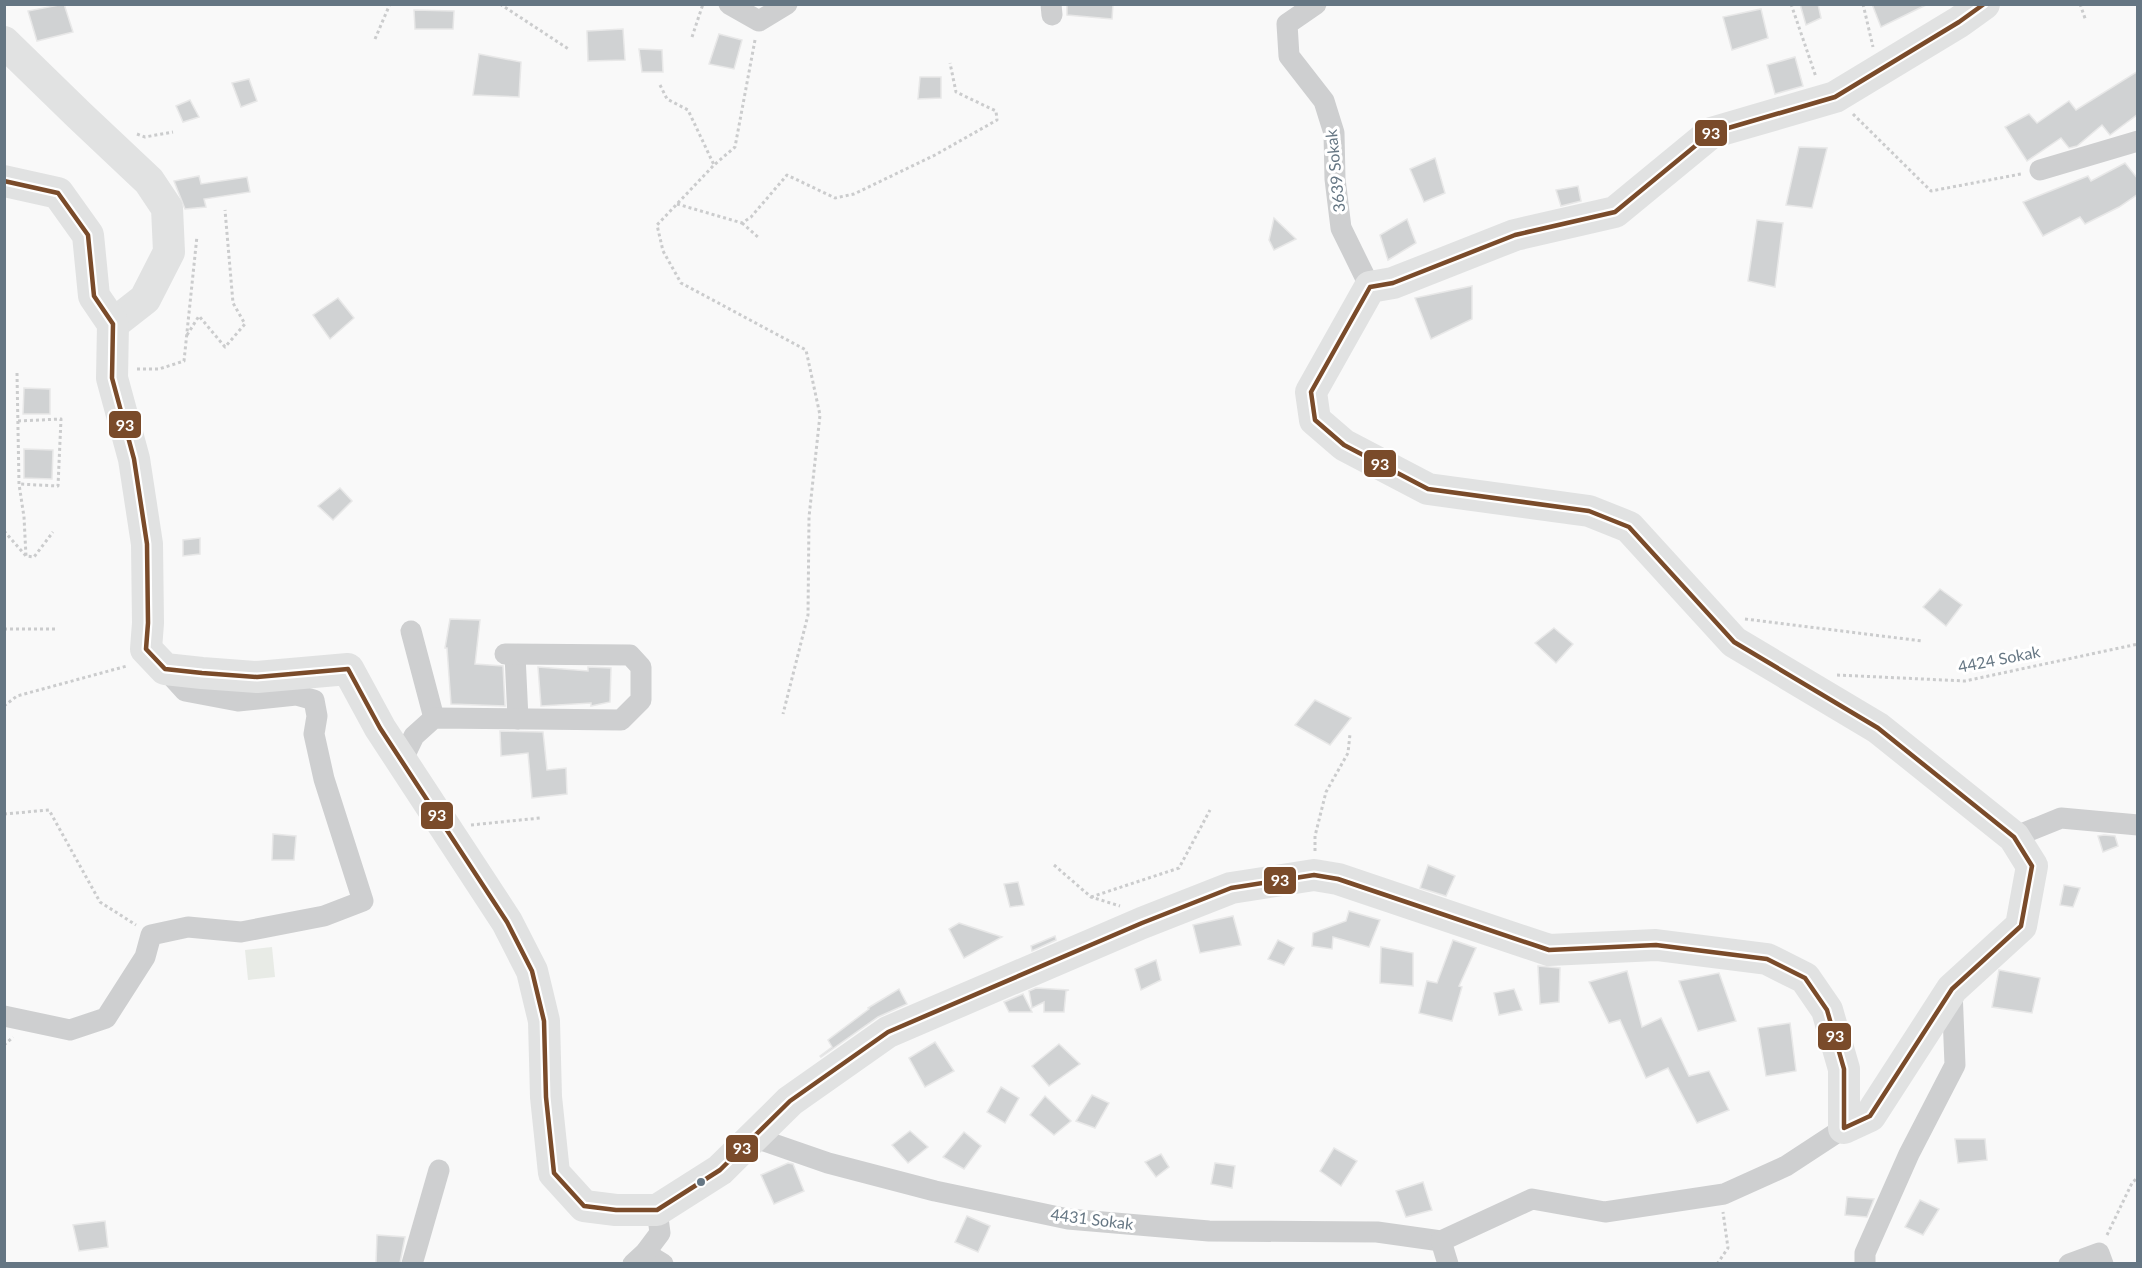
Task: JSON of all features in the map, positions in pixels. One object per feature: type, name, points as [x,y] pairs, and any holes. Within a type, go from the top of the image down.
[{"type":"street","points":[[729,4],[759,21],[787,4]]},
{"type":"street","name":"3639 Sokak","points":[[1316,4],[1287,24],[1289,56],[1324,101],[1334,133],[1335,179],[1341,228],[1370,287]]},
{"type":"street","points":[[1448,1263],[1441,1241],[1532,1199],[1605,1212],[1720,1195],[1786,1166],[1844,1128],[1870,1116],[1952,988],[2022,926],[2032,866],[2014,837],[1878,728],[1734,642],[1629,527],[1589,511],[1428,489],[1344,445],[1315,420],[1311,392],[1370,287],[1393,283],[1515,235],[1615,212],[1711,133],[1829,98],[1878,70],[1962,13],[1984,4]]},
{"type":"street","points":[[4,42],[149,181],[167,208],[169,252],[145,299],[112,324]]},
{"type":"street","points":[[2040,170],[2138,141]]},
{"type":"street","points":[[4,181],[58,193],[88,235],[94,296],[112,324],[112,378],[135,459],[147,544],[146,649],[185,691],[238,701],[296,695],[314,700],[316,716],[314,734],[324,779],[363,901],[324,916],[241,932],[188,927],[151,935],[145,957],[106,1018],[70,1030],[4,1016]]},
{"type":"street","points":[[411,631],[434,717]]},
{"type":"street","points":[[402,761],[414,736],[434,717],[518,719],[621,720],[641,700],[640,667],[630,655],[510,654],[518,719]]},
{"type":"street","points":[[160,664],[257,677],[348,669],[380,728],[507,922],[532,970],[544,1021],[546,1097],[554,1173],[584,1206],[616,1210],[657,1210],[720,1170],[790,1101],[888,1032],[1156,917],[1231,888],[1314,875],[1338,879],[1549,950],[1656,945],[1767,959],[1805,978],[1827,1010],[1844,1069],[1844,1128]]},
{"type":"street","points":[[2014,837],[2061,818],[2138,825]]},
{"type":"street","points":[[1865,1263],[1865,1253],[1909,1154],[1955,1065],[1952,988]]},
{"type":"street","name":"4431 Sokak","points":[[753,1137],[828,1163],[935,1191],[1068,1219],[1209,1231],[1377,1232],[1441,1241]]},
{"type":"street","points":[[412,1263],[439,1170]]},
{"type":"street","points":[[657,1210],[660,1233],[639,1258],[663,1263]]},
{"type":"street","points":[[2069,1263],[2101,1258]]},
{"type":"path","points":[[375,39],[390,4]]},
{"type":"path","points":[[500,4],[570,50]]},
{"type":"path","points":[[692,37],[703,4]]},
{"type":"path","points":[[1791,4],[1829,98],[1931,191],[2040,170]]},
{"type":"path","points":[[1863,4],[1878,70]]},
{"type":"path","points":[[2080,4],[2086,21]]},
{"type":"path","points":[[759,21],[735,147],[714,165],[657,225],[663,251],[681,283],[806,350],[820,415],[809,517],[808,615],[783,714]]},
{"type":"path","points":[[742,223],[751,217],[787,175],[835,198],[854,194],[935,155],[997,120],[996,111],[956,92],[950,63]]},
{"type":"path","points":[[660,85],[667,99],[688,110],[714,165]]},
{"type":"path","points":[[677,204],[742,223],[759,238]]},
{"type":"path","points":[[187,335],[200,316],[225,347],[245,324],[233,303],[225,210]]},
{"type":"path","points":[[112,368],[159,369],[184,361],[197,236]]},
{"type":"path","points":[[17,374],[19,484],[26,556]]},
{"type":"path","points":[[18,421],[61,419],[58,486],[19,484]]},
{"type":"path","points":[[4,531],[26,556],[34,557],[53,532]]},
{"type":"path","points":[[1744,619],[1922,641]]},
{"type":"path","points":[[4,629],[56,629]]},
{"type":"path","name":"4424 Sokak","points":[[1836,675],[1965,681],[2138,644]]},
{"type":"path","points":[[4,706],[17,696],[160,664]]},
{"type":"path","points":[[1314,875],[1315,836],[1326,792],[1348,753],[1350,734]]},
{"type":"path","points":[[4,814],[49,810],[100,902],[151,935]]},
{"type":"path","points":[[1091,897],[1179,868],[1210,810]]},
{"type":"path","points":[[446,828],[540,819]]},
{"type":"path","points":[[1054,865],[1091,897],[1156,917]]},
{"type":"path","points":[[2101,1258],[2132,1183],[2138,1177]]},
{"type":"path","points":[[1717,1263],[1728,1248],[1720,1195]]},
{"type":"shaded area","points":[[272,947],[275,977],[248,980],[245,950]]},
{"type":"building","points":[[64,4],[73,32],[37,41],[28,11]]},
{"type":"building","points":[[1067,4],[1113,4],[1112,19],[1067,15]]},
{"type":"building","points":[[1800,4],[1818,4],[1821,18],[1806,25]]},
{"type":"building","points":[[1872,4],[1928,4],[1881,27]]},
{"type":"building","points":[[1761,9],[1768,38],[1732,50],[1723,17]]},
{"type":"building","points":[[414,10],[454,11],[453,29],[415,29]]},
{"type":"building","points":[[623,29],[625,60],[588,61],[587,31]]},
{"type":"building","points":[[719,34],[742,40],[734,69],[709,64]]},
{"type":"building","points":[[639,49],[662,50],[663,72],[642,72]]},
{"type":"building","points":[[479,54],[521,62],[519,97],[473,95]]},
{"type":"building","points":[[1795,57],[1803,86],[1775,94],[1767,65]]},
{"type":"building","points":[[2138,71],[2138,114],[2110,135],[2102,125],[2077,146],[2069,148],[2061,138],[2027,161],[2005,127],[2029,114],[2037,123],[2069,101],[2076,110]]},
{"type":"building","points":[[920,77],[941,77],[941,98],[918,99]]},
{"type":"building","points":[[249,79],[257,101],[241,107],[232,83]]},
{"type":"building","points":[[190,100],[199,117],[183,122],[176,106]]},
{"type":"building","points":[[1799,147],[1827,148],[1812,208],[1786,205]]},
{"type":"building","points":[[1435,158],[1445,193],[1424,202],[1410,169]]},
{"type":"building","points":[[2125,163],[2138,179],[2138,194],[2119,207],[2085,224],[2080,217],[2043,236],[2023,202],[2088,176],[2091,181]]},
{"type":"building","points":[[199,176],[201,184],[247,177],[250,192],[204,199],[206,207],[185,209],[174,181]]},
{"type":"building","points":[[1578,186],[1581,201],[1561,206],[1556,190]]},
{"type":"building","points":[[1274,218],[1296,239],[1274,250],[1269,240]]},
{"type":"building","points":[[1407,219],[1416,243],[1388,260],[1380,235]]},
{"type":"building","points":[[1757,220],[1783,223],[1775,287],[1748,281]]},
{"type":"building","points":[[1472,286],[1472,319],[1431,339],[1415,298]]},
{"type":"building","points":[[338,298],[354,318],[330,339],[313,315]]},
{"type":"building","points":[[24,388],[50,389],[50,414],[23,414]]},
{"type":"building","points":[[24,449],[53,450],[52,479],[24,478]]},
{"type":"building","points":[[340,488],[352,501],[333,520],[318,506]]},
{"type":"building","points":[[200,538],[200,554],[183,556],[183,540]]},
{"type":"building","points":[[1940,589],[1962,605],[1946,626],[1923,607]]},
{"type":"building","points":[[450,619],[480,620],[475,664],[503,666],[505,706],[451,704],[447,648],[445,648]]},
{"type":"building","points":[[1554,628],[1573,644],[1556,663],[1535,643]]},
{"type":"building","points":[[538,667],[588,671],[588,667],[611,668],[610,702],[591,706],[591,703],[541,706]]},
{"type":"building","points":[[1315,700],[1351,718],[1330,745],[1295,725]]},
{"type":"building","points":[[500,731],[543,732],[547,770],[566,768],[567,794],[532,798],[528,753],[501,756]]},
{"type":"building","points":[[273,834],[296,836],[294,860],[272,860]]},
{"type":"building","points":[[2098,836],[2115,836],[2118,846],[2103,852]]},
{"type":"building","points":[[1428,865],[1455,876],[1446,896],[1420,888]]},
{"type":"building","points":[[1018,882],[1024,905],[1010,907],[1004,884]]},
{"type":"building","points":[[2064,885],[2080,888],[2073,907],[2060,905]]},
{"type":"building","points":[[1349,911],[1380,920],[1369,947],[1333,937],[1332,949],[1312,946],[1313,933],[1346,921]]},
{"type":"building","points":[[1233,916],[1241,945],[1200,953],[1193,925]]},
{"type":"building","points":[[959,923],[1002,937],[964,958],[949,929]]},
{"type":"building","points":[[1055,936],[1056,940],[1032,951],[1031,946]]},
{"type":"building","points":[[1278,940],[1294,948],[1284,965],[1268,959]]},
{"type":"building","points":[[1453,940],[1476,948],[1459,986],[1462,987],[1452,1021],[1419,1013],[1427,981],[1437,983]]},
{"type":"building","points":[[1381,947],[1413,953],[1413,986],[1380,983]]},
{"type":"building","points":[[1156,960],[1161,980],[1141,990],[1135,969]]},
{"type":"building","points":[[1538,966],[1560,968],[1559,1002],[1540,1004]]},
{"type":"building","points":[[1999,970],[2040,978],[2032,1013],[1992,1007]]},
{"type":"building","points":[[1627,971],[1642,1027],[1661,1018],[1689,1076],[1709,1071],[1729,1110],[1697,1123],[1668,1068],[1646,1078],[1620,1020],[1609,1023],[1589,982]]},
{"type":"building","points":[[1719,973],[1736,1021],[1698,1031],[1679,981]]},
{"type":"building","points":[[1036,988],[1069,990],[1066,991],[1064,1012],[1044,1012],[1044,1002],[1032,1008],[1029,991]]},
{"type":"building","points":[[899,989],[907,1004],[878,1017],[820,1056],[832,1047],[828,1040],[868,1008]]},
{"type":"building","points":[[1514,989],[1522,1010],[1499,1015],[1494,993]]},
{"type":"building","points":[[1023,994],[1032,1012],[1009,1012],[1004,1002]]},
{"type":"building","points":[[1790,1023],[1796,1071],[1766,1076],[1758,1028]]},
{"type":"building","points":[[935,1042],[954,1071],[925,1087],[909,1058]]},
{"type":"building","points":[[1059,1044],[1080,1064],[1049,1086],[1032,1066]]},
{"type":"building","points":[[1001,1087],[1019,1098],[1005,1123],[987,1112]]},
{"type":"building","points":[[1092,1095],[1109,1103],[1095,1128],[1076,1121]]},
{"type":"building","points":[[1045,1096],[1071,1121],[1054,1135],[1030,1115]]},
{"type":"building","points":[[910,1131],[928,1147],[908,1163],[892,1145]]},
{"type":"building","points":[[964,1132],[981,1146],[964,1169],[943,1157]]},
{"type":"building","points":[[1955,1139],[1985,1139],[1987,1160],[1958,1163]]},
{"type":"building","points":[[1334,1148],[1357,1161],[1341,1186],[1320,1171]]},
{"type":"building","points":[[1161,1154],[1169,1167],[1156,1177],[1145,1162]]},
{"type":"building","points":[[788,1163],[793,1164],[804,1191],[774,1204],[761,1175]]},
{"type":"building","points":[[1215,1163],[1235,1166],[1232,1188],[1211,1184]]},
{"type":"building","points":[[1423,1182],[1432,1210],[1406,1217],[1396,1191]]},
{"type":"building","points":[[1847,1197],[1874,1199],[1867,1217],[1845,1215]]},
{"type":"building","points":[[1920,1200],[1939,1209],[1923,1235],[1905,1227]]},
{"type":"building","points":[[967,1216],[990,1226],[978,1252],[955,1242]]},
{"type":"building","points":[[105,1221],[108,1247],[79,1251],[73,1225]]},
{"type":"building","points":[[377,1235],[405,1237],[400,1263],[376,1263]]},
{"type":"transit line","name":"93","points":[[4,181],[58,193],[88,235],[94,296],[113,324],[112,378],[134,459],[147,544],[146,649],[165,669],[202,673],[257,677],[348,669],[380,728],[507,922],[532,971],[544,1021],[546,1097],[554,1173],[584,1206],[616,1210],[657,1210],[720,1170],[790,1101],[888,1032],[1142,923],[1231,888],[1314,875],[1338,879],[1549,950],[1656,945],[1767,959],[1805,978],[1827,1010],[1844,1069],[1844,1128],[1870,1116],[1952,989],[2021,926],[2032,866],[2014,837],[1878,728],[1734,642],[1629,527],[1589,511],[1428,489],[1344,445],[1315,420],[1311,392],[1370,287],[1393,283],[1515,235],[1615,212],[1711,133],[1835,97],[1959,22],[1984,4]]}]
